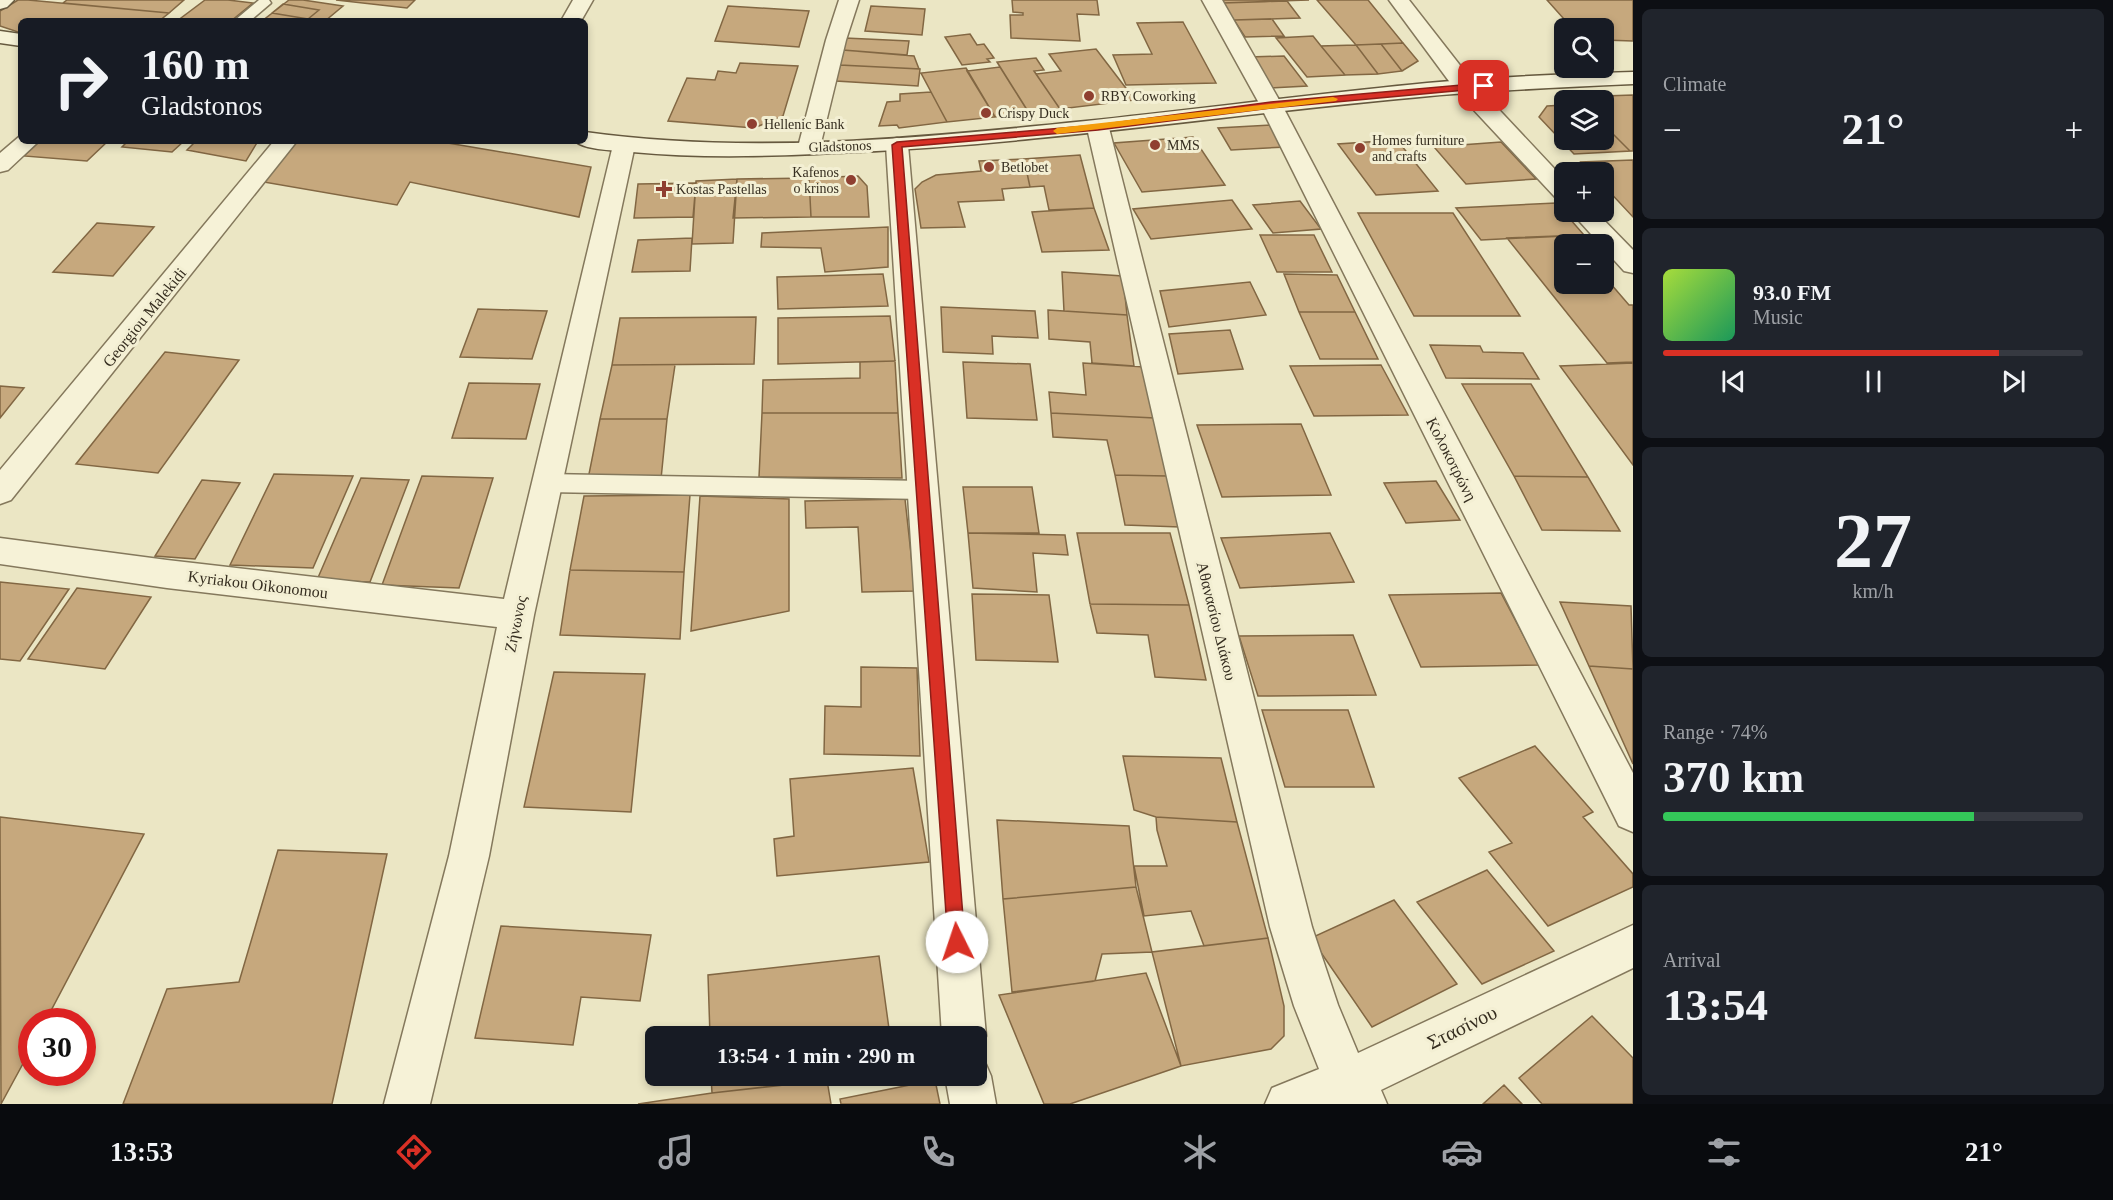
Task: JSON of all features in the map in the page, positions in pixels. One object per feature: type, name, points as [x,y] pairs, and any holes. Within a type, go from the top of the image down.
[{"type":"street","points":[[0,3],[4,0]]},
{"type":"street","points":[[573,18],[583,0]]},
{"type":"street","points":[[809,147],[836,40],[849,0]]},
{"type":"street","name":"Κολοκοτρώνη","points":[[1212,0],[1271,105],[1633,813]]},
{"type":"street","points":[[1399,0],[1465,87],[1554,181]]},
{"type":"street","points":[[0,37],[18,40]]},
{"type":"street","name":"Gladstonos","points":[[588,139],[624,145],[740,150],[897,145],[1098,128],[1271,105],[1465,87],[1633,78]]},
{"type":"street","name":"Αθανασίου Διάκου","points":[[1098,128],[1291,927],[1316,1006],[1355,1093]]},
{"type":"street","points":[[0,165],[24,144]]},
{"type":"street","name":"Georgiou Malekidi","points":[[0,492],[284,144]]},
{"type":"street","name":"Ζήνωνος","points":[[407,1104],[469,856],[517,615],[624,145]]},
{"type":"street","points":[[897,145],[963,1026]]},
{"type":"street","points":[[1592,222],[1633,265]]},
{"type":"street","name":"Kyriakou Oikonomou","points":[[0,551],[517,615]]},
{"type":"street","name":"Στασίνου","points":[[1288,1104],[1355,1093],[1633,946]]},
{"type":"street","points":[[970,1086],[973,1104]]},
{"type":"lane","points":[[245,18],[264,3]]},
{"type":"lane","points":[[547,483],[923,490]]},
{"type":"building","points":[[18,0],[28,0],[169,13],[163,18],[18,18],[18,32],[0,26],[0,11]]},
{"type":"building","points":[[67,0],[184,0],[169,13],[63,3]]},
{"type":"building","points":[[205,0],[253,3],[235,18],[181,18]]},
{"type":"building","points":[[289,0],[343,6],[329,18],[266,18]]},
{"type":"building","points":[[336,0],[415,0],[407,8]]},
{"type":"building","points":[[1012,0],[1097,0],[1099,15],[1077,14],[1080,41],[1011,38],[1010,15],[1023,15],[1023,13],[1013,12]]},
{"type":"building","points":[[1220,0],[1309,0],[1222,3]]},
{"type":"building","points":[[1317,0],[1368,0],[1403,43],[1356,45]]},
{"type":"building","points":[[1547,0],[1633,0],[1633,41],[1614,40],[1614,18],[1563,18]]},
{"type":"building","points":[[1287,1],[1300,18],[1234,20],[1222,3]]},
{"type":"building","points":[[283,4],[319,10],[309,18],[272,13]]},
{"type":"building","points":[[728,6],[809,11],[799,47],[715,41]]},
{"type":"building","points":[[871,6],[925,9],[922,35],[865,31]]},
{"type":"building","points":[[1272,19],[1284,36],[1245,37],[1234,20]]},
{"type":"building","points":[[1183,22],[1216,83],[1126,85],[1113,55],[1152,54],[1137,23]]},
{"type":"building","points":[[970,34],[977,45],[984,44],[994,58],[987,59],[990,62],[962,65],[945,37]]},
{"type":"building","points":[[1313,36],[1345,75],[1307,77],[1276,38]]},
{"type":"building","points":[[845,38],[909,41],[907,55],[843,50]]},
{"type":"building","points":[[1403,43],[1418,61],[1402,71],[1381,44]]},
{"type":"building","points":[[1381,44],[1402,71],[1378,74],[1356,45]]},
{"type":"building","points":[[1356,45],[1378,74],[1345,75],[1321,46]]},
{"type":"building","points":[[1096,49],[1135,100],[1060,109],[1036,74],[1061,71],[1049,54]]},
{"type":"building","points":[[843,50],[914,56],[919,69],[840,65]]},
{"type":"building","points":[[1284,56],[1307,86],[1270,88],[1249,57]]},
{"type":"building","points":[[1036,58],[1044,70],[1034,71],[1060,109],[1029,113],[997,62]]},
{"type":"building","points":[[740,63],[798,66],[783,116],[754,128],[668,121],[687,78],[715,80],[718,71],[736,73]]},
{"type":"building","points":[[840,65],[920,69],[918,86],[836,81]]},
{"type":"building","points":[[1000,67],[1029,113],[995,117],[967,71]]},
{"type":"building","points":[[966,68],[995,117],[947,122],[921,73]]},
{"type":"building","points":[[931,92],[947,122],[899,128],[897,125],[879,126],[887,102],[900,101],[900,94]]},
{"type":"building","points":[[1633,95],[1633,151],[1630,151],[1614,135],[1614,96]]},
{"type":"building","points":[[1547,106],[1554,106],[1554,133],[1539,117]]},
{"type":"building","points":[[1271,125],[1286,147],[1231,150],[1218,128]]},
{"type":"building","points":[[1614,135],[1630,151],[1574,154],[1570,150],[1614,150]]},
{"type":"building","points":[[1193,137],[1225,185],[1142,192],[1114,143]]},
{"type":"building","points":[[1397,140],[1438,191],[1376,195],[1338,144]]},
{"type":"building","points":[[1501,142],[1536,179],[1466,184],[1434,147]]},
{"type":"building","points":[[37,144],[105,144],[87,161],[24,156]]},
{"type":"building","points":[[125,144],[181,144],[172,152],[122,147]]},
{"type":"building","points":[[193,144],[256,144],[246,161],[187,150]]},
{"type":"building","points":[[285,144],[454,144],[591,167],[579,217],[410,182],[397,205],[258,181]]},
{"type":"building","points":[[1080,155],[1094,208],[1049,210],[1044,186],[1030,187],[1024,159]]},
{"type":"building","points":[[1024,159],[1030,187],[1002,189],[1004,200],[958,202],[965,227],[921,228],[915,189],[922,182],[936,175],[981,171],[979,161]]},
{"type":"building","points":[[1633,160],[1633,217],[1614,197],[1614,162],[1581,162]]},
{"type":"building","points":[[858,176],[867,186],[869,217],[811,217],[809,178]]},
{"type":"building","points":[[809,178],[811,217],[733,218],[737,179]]},
{"type":"building","points":[[737,179],[733,243],[692,244],[696,181]]},
{"type":"building","points":[[696,183],[693,217],[634,218],[638,184]]},
{"type":"building","points":[[1232,200],[1252,229],[1151,239],[1133,209]]},
{"type":"building","points":[[1300,201],[1321,229],[1273,233],[1253,205]]},
{"type":"building","points":[[1554,203],[1554,222],[1573,222],[1583,234],[1481,240],[1456,208]]},
{"type":"building","points":[[1094,208],[1109,250],[1042,252],[1032,212]]},
{"type":"building","points":[[1358,213],[1453,213],[1520,316],[1414,316]]},
{"type":"building","points":[[97,223],[154,227],[113,276],[53,272]]},
{"type":"building","points":[[888,227],[888,267],[825,272],[821,248],[761,247],[762,233]]},
{"type":"building","points":[[1260,235],[1314,235],[1332,272],[1277,272]]},
{"type":"building","points":[[1554,236],[1554,294],[1614,294],[1614,288],[1629,305],[1633,305],[1633,362],[1607,363],[1507,238]]},
{"type":"building","points":[[692,238],[690,271],[632,272],[638,240]]},
{"type":"building","points":[[1062,272],[1123,276],[1127,315],[1064,311]]},
{"type":"building","points":[[883,274],[888,306],[778,309],[777,277]]},
{"type":"building","points":[[1284,274],[1337,275],[1355,312],[1299,312]]},
{"type":"building","points":[[1250,282],[1266,315],[1169,327],[1160,291]]},
{"type":"building","points":[[941,307],[1035,311],[1038,338],[992,336],[993,354],[943,352]]},
{"type":"building","points":[[478,309],[547,311],[532,359],[460,357]]},
{"type":"building","points":[[1048,310],[1127,315],[1134,366],[1092,363],[1090,342],[1049,339]]},
{"type":"building","points":[[1299,312],[1355,312],[1378,359],[1320,359]]},
{"type":"building","points":[[890,316],[895,361],[778,364],[778,318]]},
{"type":"building","points":[[756,317],[754,364],[612,365],[620,318]]},
{"type":"building","points":[[1230,330],[1243,369],[1178,374],[1169,334]]},
{"type":"building","points":[[1430,345],[1480,346],[1483,352],[1523,353],[1539,379],[1446,378]]},
{"type":"building","points":[[165,352],[239,360],[158,473],[76,464]]},
{"type":"building","points":[[895,361],[898,413],[762,413],[763,380],[860,378],[860,362]]},
{"type":"building","points":[[963,362],[1030,364],[1037,420],[967,418]]},
{"type":"building","points":[[1083,363],[1145,367],[1155,418],[1051,413],[1049,392],[1086,395]]},
{"type":"building","points":[[1633,363],[1633,465],[1560,366]]},
{"type":"building","points":[[612,365],[675,365],[667,419],[600,419]]},
{"type":"building","points":[[1381,365],[1408,415],[1314,416],[1290,366]]},
{"type":"building","points":[[469,383],[540,384],[526,439],[452,438]]},
{"type":"building","points":[[1462,384],[1531,384],[1588,477],[1514,476]]},
{"type":"building","points":[[0,386],[24,388],[0,418]]},
{"type":"building","points":[[762,413],[898,413],[902,478],[759,477]]},
{"type":"building","points":[[1051,413],[1155,418],[1167,476],[1115,475],[1107,440],[1053,437]]},
{"type":"building","points":[[600,419],[667,419],[661,479],[588,479]]},
{"type":"building","points":[[1301,424],[1331,495],[1222,497],[1197,425]]},
{"type":"building","points":[[274,474],[353,476],[313,568],[230,565]]},
{"type":"building","points":[[1115,475],[1167,476],[1180,527],[1125,525]]},
{"type":"building","points":[[422,476],[493,478],[459,588],[382,585]]},
{"type":"building","points":[[1514,476],[1588,477],[1620,531],[1542,530]]},
{"type":"building","points":[[361,478],[409,480],[370,582],[317,580]]},
{"type":"building","points":[[202,480],[240,483],[195,559],[155,556]]},
{"type":"building","points":[[1436,481],[1460,520],[1406,523],[1384,483]]},
{"type":"building","points":[[963,487],[1032,487],[1039,533],[968,533]]},
{"type":"building","points":[[690,495],[684,572],[570,570],[584,496]]},
{"type":"building","points":[[700,496],[789,499],[789,611],[691,631]]},
{"type":"building","points":[[905,499],[915,591],[862,592],[858,527],[806,528],[805,501]]},
{"type":"building","points":[[968,533],[1065,535],[1068,555],[1033,553],[1037,592],[973,588]]},
{"type":"building","points":[[1077,533],[1170,533],[1189,605],[1090,604]]},
{"type":"building","points":[[1330,533],[1354,582],[1240,588],[1221,538]]},
{"type":"building","points":[[570,570],[684,572],[680,639],[560,635]]},
{"type":"building","points":[[0,582],[69,589],[20,661],[0,659]]},
{"type":"building","points":[[77,588],[151,597],[105,669],[28,659]]},
{"type":"building","points":[[1501,593],[1539,665],[1421,667],[1389,595]]},
{"type":"building","points":[[972,594],[1049,595],[1058,662],[976,660]]},
{"type":"building","points":[[1560,602],[1631,606],[1633,669],[1589,666]]},
{"type":"building","points":[[1090,604],[1189,605],[1206,680],[1155,677],[1148,635],[1097,633]]},
{"type":"building","points":[[1353,635],[1376,695],[1258,696],[1239,636]]},
{"type":"building","points":[[1589,666],[1633,669],[1633,764]]},
{"type":"building","points":[[861,667],[917,668],[920,756],[824,754],[825,706],[861,707]]},
{"type":"building","points":[[554,672],[645,674],[631,812],[524,807]]},
{"type":"building","points":[[1262,710],[1348,710],[1374,787],[1285,787]]},
{"type":"building","points":[[1535,746],[1593,812],[1583,817],[1633,874],[1633,887],[1548,926],[1489,852],[1512,843],[1459,778]]},
{"type":"building","points":[[1123,756],[1221,758],[1237,822],[1156,817],[1134,810]]},
{"type":"building","points":[[913,768],[929,862],[777,876],[774,839],[794,836],[790,779]]},
{"type":"building","points":[[0,817],[144,834],[52,1008],[18,1008],[18,1073],[1,1104]]},
{"type":"building","points":[[1156,817],[1237,822],[1268,938],[1204,946],[1191,911],[1144,916],[1134,866],[1167,866],[1157,830]]},
{"type":"building","points":[[997,820],[1129,826],[1136,887],[1003,899]]},
{"type":"building","points":[[278,850],[387,854],[332,1104],[123,1104],[167,989],[239,982]]},
{"type":"building","points":[[1487,870],[1554,951],[1482,984],[1417,902]]},
{"type":"building","points":[[1136,887],[1152,952],[1102,954],[1095,981],[1012,992],[1003,899]]},
{"type":"building","points":[[1394,900],[1457,984],[1372,1027],[1311,938]]},
{"type":"building","points":[[501,926],[651,935],[640,1001],[581,997],[573,1045],[475,1038]]},
{"type":"building","points":[[1268,938],[1284,1006],[1284,1036],[1271,1049],[1181,1066],[1152,952]]},
{"type":"building","points":[[879,956],[889,1026],[710,1026],[708,975]]},
{"type":"building","points":[[1146,973],[1181,1066],[1070,1104],[1044,1104],[999,995]]},
{"type":"building","points":[[1592,1016],[1633,1058],[1633,1104],[1542,1104],[1519,1078]]},
{"type":"building","points":[[1504,1085],[1522,1104],[1483,1104]]},
{"type":"building","points":[[712,1086],[775,1086],[712,1093]]},
{"type":"building","points":[[774,1086],[828,1086],[831,1104],[638,1104]]},
{"type":"building","points":[[905,1086],[936,1086],[940,1104],[841,1104],[840,1099]]},
{"type":"slow traffic","points":[[1057,131],[1333,99]]},
{"type":"place","name":"RBY Coworking","points":[[1089,96]]},
{"type":"place","name":"Crispy Duck","points":[[986,113]]},
{"type":"place","name":"Hellenic Bank","points":[[752,124]]},
{"type":"place","name":"MMS","points":[[1155,145]]},
{"type":"place","name":"Homes furniture and crafts","points":[[1360,148]]},
{"type":"place","name":"Betlobet","points":[[989,167]]},
{"type":"place","name":"Kafenos o krinos","points":[[851,180]]},
{"type":"place","name":"Kostas Pastellas","points":[[664,189]]},
{"type":"route","points":[[957,942],[897,145],[1098,128],[1271,105],[1484,86]]}]
